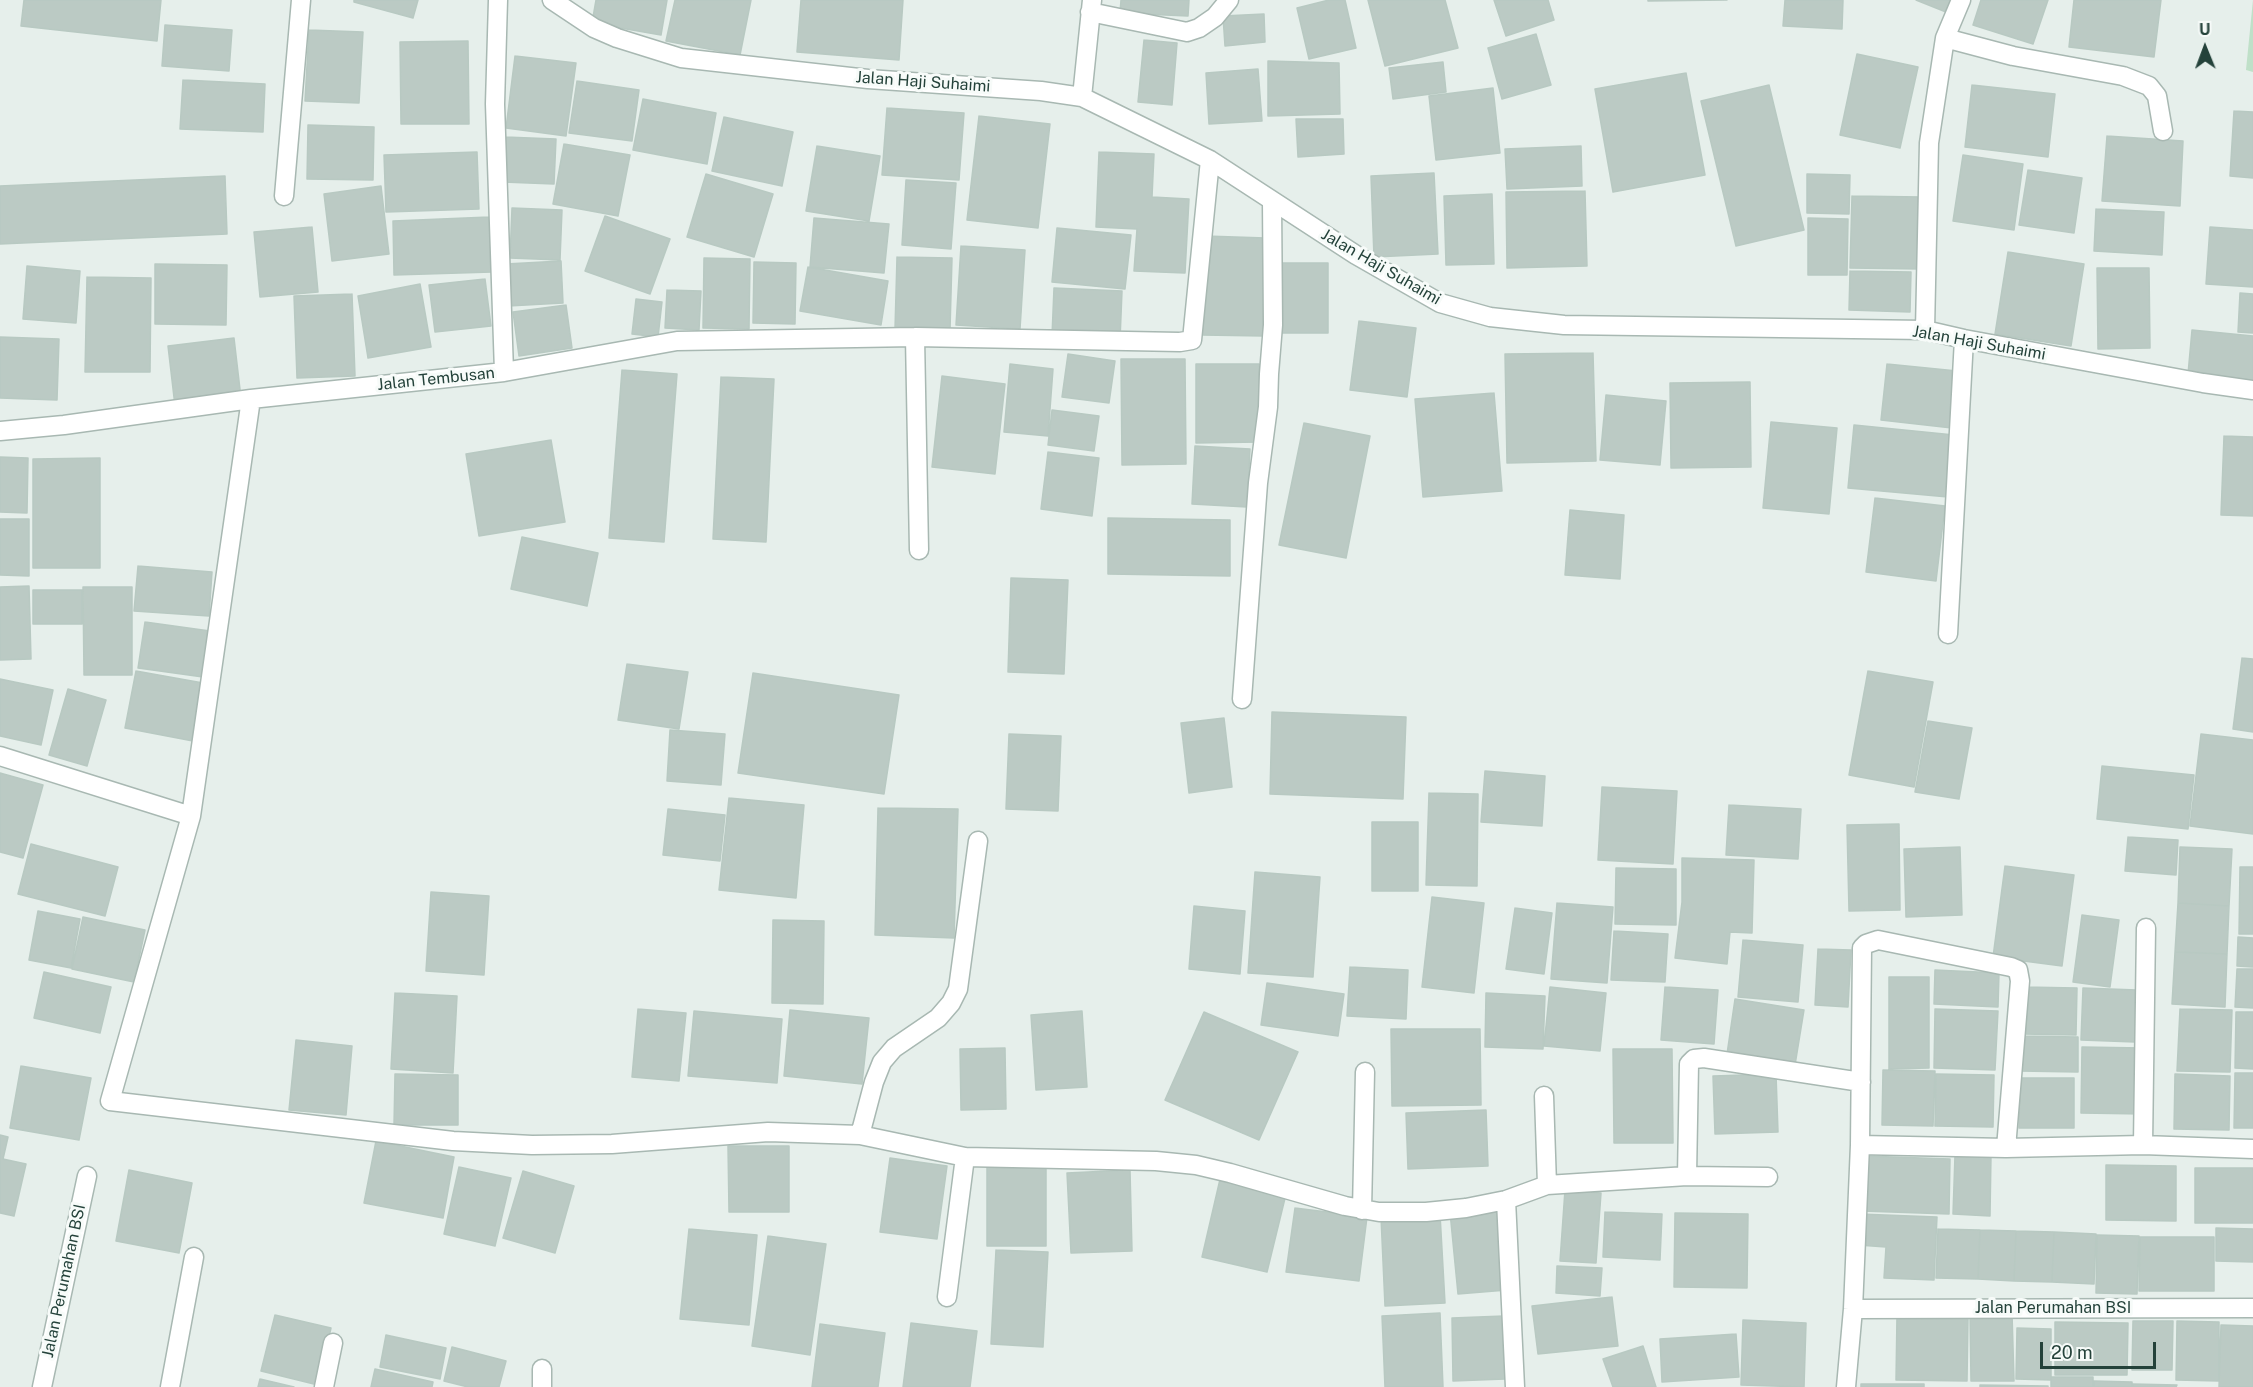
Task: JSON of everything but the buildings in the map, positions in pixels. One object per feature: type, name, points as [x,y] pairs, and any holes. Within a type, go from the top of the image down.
[{"type":"street","points":[[284,196],[301,0]]},
{"type":"street","name":"Jalan Tembusan","points":[[0,431],[64,425],[251,399],[504,372],[495,104],[498,0]]},
{"type":"street","name":"Jalan Haji Suhaimi","points":[[553,0],[594,28],[617,38],[681,58],[868,79],[1041,91],[1082,97],[1210,160],[1356,255],[1440,303],[1490,316],[1564,325],[1925,330],[2203,383],[2253,390]]},
{"type":"street","points":[[1082,97],[1091,6],[1188,32],[1199,28],[1215,17],[1229,0]]},
{"type":"street","points":[[1925,330],[1929,143],[1945,38],[1961,0]]},
{"type":"street","points":[[1945,38],[2013,56],[2123,76],[2149,86],[2157,96],[2163,131]]},
{"type":"street","points":[[504,372],[677,341],[915,337],[1180,342],[1192,339],[1210,160]]},
{"type":"street","points":[[1242,699],[1258,483],[1269,407],[1273,325],[1272,201]]},
{"type":"street","points":[[915,337],[919,550]]},
{"type":"street","points":[[1948,634],[1964,339]]},
{"type":"street","points":[[251,399],[190,816],[110,1101],[453,1141],[612,1144],[768,1132],[860,1136],[965,1156],[1156,1161],[1196,1165],[1230,1173],[1362,1210],[1426,1212],[1466,1208],[1506,1200],[1547,1185],[1687,1176],[1767,1177]]},
{"type":"street","points":[[0,756],[190,816]]},
{"type":"street","points":[[860,1136],[874,1082],[882,1062],[894,1048],[938,1018],[951,1004],[958,989],[978,841]]},
{"type":"street","points":[[2143,1145],[2146,928]]},
{"type":"street","points":[[1846,1387],[1853,1309],[1860,1145],[1862,948],[1866,944],[1878,940],[2011,966],[2018,970],[2020,981],[2006,1148]]},
{"type":"street","points":[[1687,1176],[1689,1064],[1694,1059],[1704,1058],[1861,1082]]},
{"type":"street","points":[[1362,1210],[1365,1072]]},
{"type":"street","points":[[1544,1096],[1547,1185]]},
{"type":"street","points":[[1860,1145],[2006,1148],[2143,1145],[2253,1149]]},
{"type":"street","points":[[947,1297],[965,1156]]},
{"type":"street","name":"Jalan Perumahan BSI","points":[[42,1387],[87,1176]]},
{"type":"street","points":[[1506,1200],[1515,1387]]},
{"type":"street","points":[[170,1387],[194,1257]]},
{"type":"street","name":"Jalan Perumahan BSI","points":[[1853,1309],[2253,1308]]},
{"type":"street","points":[[324,1387],[333,1343]]},
{"type":"green space","points":[[2253,0],[2253,72],[2246,70]]}]
